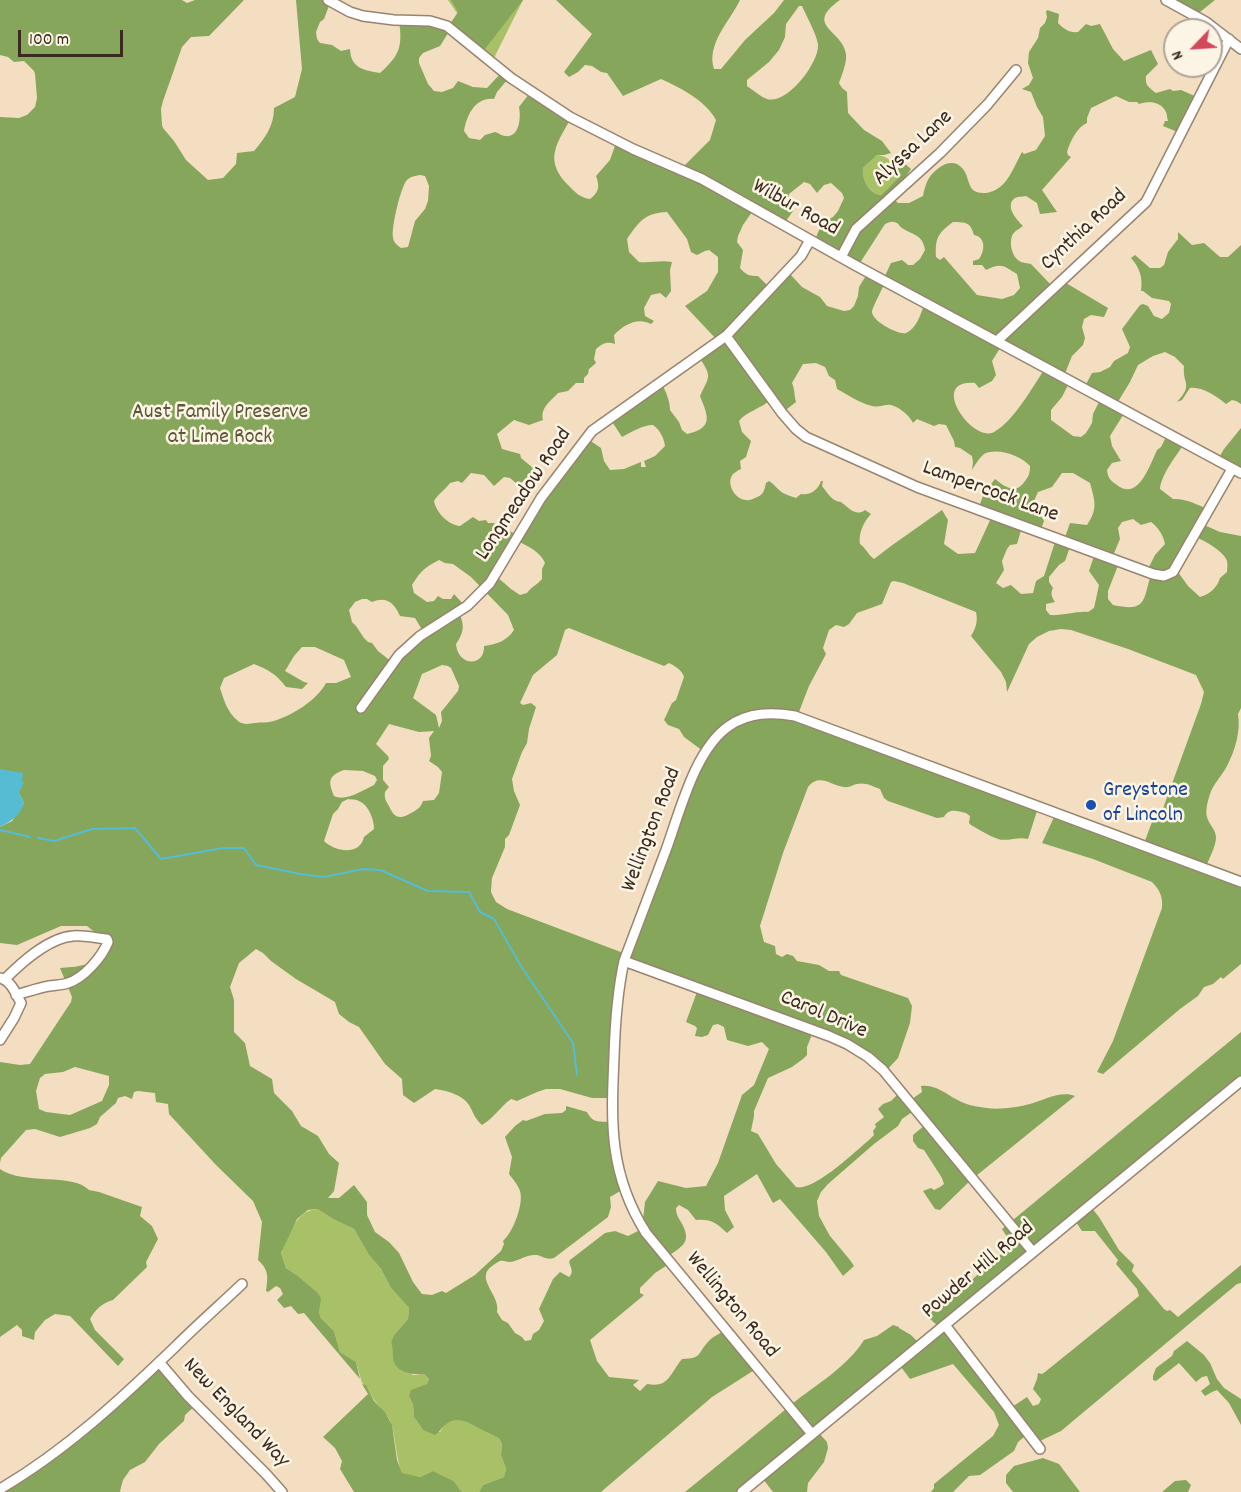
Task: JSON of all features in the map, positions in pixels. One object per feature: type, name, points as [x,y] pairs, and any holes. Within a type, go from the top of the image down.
[{"type":"street","name":"Wilbur Road","points":[[328,0],[363,16],[394,20],[421,20],[447,26],[511,78],[570,117],[601,134],[702,179],[841,257],[1237,471]]},
{"type":"street","points":[[1167,0],[1206,22],[1241,49]]},
{"type":"street","name":"Cynthia Road","points":[[997,341],[1146,202],[1229,39]]},
{"type":"street","name":"Alyssa Lane","points":[[841,257],[856,229],[940,153],[987,105],[1016,70]]},
{"type":"street","name":"Longmeadow Road","points":[[361,708],[399,655],[420,636],[466,606],[490,583],[541,498],[592,431],[726,336],[801,256],[810,240]]},
{"type":"street","name":"Lampercock Lane","points":[[726,336],[782,413],[796,429],[806,436],[917,487],[1153,574],[1164,576],[1173,572],[1237,471]]},
{"type":"street","name":"Wellington Road","points":[[812,1434],[646,1233],[623,1188],[614,1144],[616,1011],[624,961],[693,774],[711,743],[730,725],[742,718],[768,713],[795,716],[1241,882]]},
{"type":"street","points":[[0,1040],[21,1003],[16,995],[14,990],[2,979],[46,945],[70,936],[106,939],[108,942],[94,965],[68,984],[38,988],[16,995]]},
{"type":"street","name":"Carol Drive","points":[[624,961],[829,1036],[868,1057],[883,1070],[911,1102],[1033,1252]]},
{"type":"street","name":"Powder Hill Road","points":[[742,1492],[1241,1081]]},
{"type":"street","points":[[0,1489],[32,1469],[85,1428],[143,1378],[242,1284]]},
{"type":"street","points":[[945,1325],[1040,1449]]},
{"type":"street","name":"New England Way","points":[[159,1362],[188,1396],[282,1492]]},
{"type":"green space","name":"Aust Family Preserve at Lime Rock","points":[[0,0],[182,0],[187,3],[195,0],[244,0],[209,36],[191,37],[182,47],[161,109],[163,128],[186,160],[208,180],[223,178],[236,164],[237,153],[254,151],[268,131],[274,108],[295,97],[302,69],[296,0],[326,0],[330,3],[316,32],[317,39],[320,43],[332,45],[341,51],[350,49],[356,65],[380,73],[392,61],[398,50],[399,21],[448,27],[458,12],[451,0],[523,0],[481,54],[450,30],[440,46],[423,53],[419,58],[419,63],[428,84],[434,91],[442,92],[453,88],[458,81],[473,87],[487,88],[501,73],[508,79],[494,99],[482,101],[473,108],[464,131],[469,138],[480,140],[485,135],[495,132],[505,136],[514,134],[520,116],[519,107],[529,94],[571,118],[557,145],[554,161],[562,178],[570,187],[581,196],[590,199],[598,189],[596,176],[610,160],[616,143],[680,170],[710,140],[716,120],[706,106],[661,79],[623,96],[607,73],[592,66],[585,65],[569,77],[564,72],[592,34],[556,0],[740,0],[720,33],[713,51],[714,69],[721,69],[745,40],[774,13],[784,0],[840,0],[825,16],[825,22],[839,39],[846,54],[839,83],[847,92],[848,113],[864,130],[882,141],[891,153],[877,155],[863,168],[864,177],[867,186],[873,192],[881,195],[898,178],[897,169],[904,163],[911,169],[896,190],[895,200],[898,203],[909,203],[923,196],[929,178],[940,167],[950,163],[959,165],[963,169],[973,190],[979,193],[993,191],[1004,183],[1022,152],[1024,154],[1036,150],[1045,136],[1043,117],[1031,92],[1022,89],[1029,85],[1033,78],[1028,63],[1029,52],[1038,38],[1040,28],[1045,23],[1047,10],[1059,14],[1058,23],[1069,31],[1078,32],[1086,24],[1091,26],[1100,24],[1113,49],[1124,61],[1151,50],[1158,64],[1146,76],[1149,87],[1156,93],[1170,89],[1181,90],[1197,97],[1180,133],[1163,126],[1165,121],[1168,121],[1166,113],[1164,108],[1154,103],[1139,104],[1116,96],[1091,108],[1087,123],[1077,131],[1070,144],[1067,152],[1071,157],[1042,190],[1057,212],[1040,214],[1037,203],[1026,196],[1015,198],[1011,209],[1023,226],[1015,231],[1011,243],[1013,254],[1018,260],[1031,264],[1052,286],[1061,280],[1108,308],[1104,317],[1091,315],[1084,319],[1083,345],[1072,356],[1064,376],[1069,383],[1062,397],[1051,410],[1051,420],[1073,436],[1081,437],[1092,423],[1093,414],[1101,398],[1084,388],[1092,373],[1110,367],[1114,361],[1128,353],[1130,347],[1122,329],[1140,305],[1148,306],[1154,316],[1162,319],[1169,313],[1171,304],[1169,301],[1152,298],[1141,291],[1140,273],[1131,258],[1135,255],[1150,268],[1160,268],[1164,265],[1168,252],[1178,239],[1178,232],[1192,245],[1204,243],[1220,257],[1228,257],[1241,245],[1241,404],[1232,400],[1226,404],[1209,392],[1194,388],[1190,388],[1182,400],[1177,402],[1186,387],[1184,366],[1175,357],[1165,352],[1153,356],[1138,365],[1116,405],[1125,412],[1110,436],[1112,446],[1121,461],[1112,463],[1107,470],[1111,480],[1124,489],[1131,489],[1147,472],[1167,435],[1184,444],[1166,472],[1160,489],[1173,499],[1186,500],[1207,509],[1202,524],[1220,532],[1241,536],[1241,708],[1238,714],[1238,734],[1233,754],[1212,790],[1208,802],[1207,817],[1216,838],[1205,869],[1241,883],[1241,964],[1223,979],[1221,977],[1213,984],[1204,987],[1198,996],[1103,1074],[1097,1072],[1113,1041],[1162,908],[1161,897],[1152,882],[1093,859],[1042,843],[1055,815],[1143,846],[1155,814],[1161,814],[1201,704],[1204,692],[1196,675],[1128,649],[1071,630],[1061,629],[1049,631],[1029,644],[1007,692],[1006,682],[1001,672],[971,636],[976,624],[976,612],[894,581],[891,582],[882,604],[857,613],[844,627],[836,625],[829,630],[823,648],[826,654],[809,686],[797,717],[1038,808],[1028,839],[1002,840],[971,825],[970,816],[966,813],[951,811],[944,817],[937,818],[888,801],[880,789],[868,785],[855,784],[843,787],[823,780],[813,782],[808,787],[783,853],[760,926],[764,942],[775,946],[776,954],[782,957],[787,954],[793,956],[797,961],[819,965],[829,971],[839,971],[841,975],[908,998],[912,1006],[910,1023],[898,1058],[886,1071],[865,1055],[813,1032],[807,1047],[807,1055],[792,1067],[768,1078],[754,1111],[751,1131],[758,1134],[776,1164],[796,1187],[803,1187],[823,1177],[870,1139],[874,1135],[875,1124],[884,1117],[878,1109],[900,1092],[909,1101],[922,1092],[921,1086],[933,1087],[967,1104],[992,1109],[1021,1106],[1064,1094],[1075,1096],[971,1180],[940,1210],[935,1209],[923,1191],[940,1187],[944,1184],[942,1178],[924,1150],[918,1148],[913,1141],[913,1135],[925,1125],[915,1110],[902,1119],[898,1126],[828,1184],[817,1201],[819,1216],[830,1236],[854,1266],[843,1276],[826,1252],[780,1199],[773,1203],[757,1174],[724,1196],[725,1210],[734,1227],[727,1233],[713,1222],[696,1220],[688,1210],[679,1205],[676,1210],[686,1235],[684,1243],[666,1258],[669,1264],[655,1273],[640,1288],[640,1293],[644,1295],[590,1340],[597,1361],[609,1377],[639,1380],[633,1385],[640,1391],[647,1384],[654,1385],[664,1382],[682,1359],[696,1357],[710,1340],[724,1331],[756,1369],[712,1397],[601,1492],[479,1492],[483,1485],[504,1477],[506,1469],[501,1455],[502,1444],[499,1438],[460,1420],[450,1422],[435,1435],[423,1430],[414,1417],[413,1405],[409,1396],[411,1390],[427,1384],[429,1379],[424,1374],[411,1374],[399,1369],[394,1362],[391,1342],[408,1319],[409,1308],[391,1288],[354,1229],[317,1209],[308,1210],[297,1219],[281,1253],[286,1268],[317,1292],[321,1298],[319,1313],[321,1318],[334,1331],[340,1352],[356,1362],[360,1379],[304,1313],[298,1314],[291,1306],[284,1308],[277,1300],[283,1294],[280,1288],[276,1286],[266,1291],[267,1274],[258,1260],[262,1222],[253,1201],[169,1114],[168,1104],[156,1102],[155,1093],[138,1091],[134,1092],[132,1099],[125,1096],[118,1098],[116,1103],[100,1117],[97,1124],[60,1137],[35,1129],[26,1130],[1,1158],[0,1163],[0,1062],[30,1064],[71,1002],[72,997],[60,968],[89,963],[103,952],[102,938],[87,926],[61,926],[17,945],[0,943],[0,827],[12,821],[24,803],[0,769],[0,117],[19,118],[27,115],[35,107],[37,98],[34,71],[24,61],[14,62],[0,55]],"holes":[[[799,6],[802,6],[818,45],[817,53],[808,72],[784,96],[767,99],[747,86],[747,80],[769,62],[779,50],[785,37],[786,24]],[[415,176],[425,176],[429,186],[428,201],[425,209],[415,221],[408,247],[401,248],[393,239],[395,217],[405,184]],[[804,182],[810,184],[817,193],[824,185],[831,183],[844,198],[833,217],[822,223],[814,242],[858,266],[885,224],[893,222],[917,236],[922,241],[925,250],[913,265],[908,265],[902,260],[891,263],[883,280],[867,274],[859,287],[854,306],[844,311],[827,306],[820,297],[802,287],[789,273],[772,290],[758,276],[748,275],[740,268],[743,250],[737,242],[738,236],[754,209],[784,224],[793,211],[789,194]],[[667,212],[687,239],[691,252],[697,255],[709,250],[718,257],[718,272],[707,291],[685,306],[718,341],[699,357],[708,373],[700,396],[707,415],[705,425],[687,434],[682,430],[670,410],[669,400],[662,384],[609,417],[622,437],[649,425],[653,425],[660,432],[665,446],[655,456],[644,461],[646,467],[641,467],[641,462],[624,469],[610,470],[604,461],[601,448],[589,440],[517,535],[498,528],[494,523],[488,523],[486,520],[479,521],[473,517],[460,526],[447,521],[437,509],[434,501],[450,483],[458,481],[462,483],[471,473],[484,475],[494,486],[504,477],[520,484],[532,473],[533,468],[521,458],[520,454],[502,449],[497,434],[514,420],[529,425],[543,420],[544,409],[558,393],[568,391],[576,383],[584,383],[589,369],[596,363],[594,359],[596,349],[604,343],[615,344],[614,335],[626,325],[641,321],[651,324],[654,321],[645,316],[644,308],[651,295],[660,293],[666,298],[671,291],[672,262],[639,262],[629,252],[627,239],[647,216]],[[953,222],[969,225],[974,235],[981,238],[983,245],[981,256],[973,261],[973,265],[982,265],[986,270],[995,266],[1005,267],[1017,274],[1020,288],[1014,295],[1002,299],[977,295],[944,257],[940,260],[936,257],[937,240]],[[885,282],[924,305],[915,325],[906,333],[886,327],[873,316],[872,310]],[[1002,345],[1044,370],[1015,413],[994,432],[985,433],[975,429],[966,421],[954,400],[955,391],[961,384],[975,383],[979,388],[992,381],[996,375],[992,361]],[[816,363],[825,367],[829,376],[835,380],[837,389],[859,401],[868,405],[894,406],[906,414],[913,423],[917,419],[934,426],[946,425],[955,447],[972,456],[972,470],[984,454],[1002,452],[1026,462],[1030,466],[1029,474],[1018,488],[1007,487],[995,479],[984,493],[978,510],[992,516],[975,553],[958,554],[944,544],[948,520],[942,510],[874,559],[860,544],[862,528],[871,514],[865,510],[856,512],[835,500],[822,486],[823,481],[814,491],[801,494],[796,498],[783,493],[769,481],[758,497],[749,500],[739,497],[731,487],[731,478],[741,469],[740,461],[746,457],[751,441],[742,432],[739,421],[771,400],[782,413],[796,402],[792,383],[803,364]],[[1062,473],[1073,473],[1090,483],[1094,505],[1093,514],[1087,525],[1070,523],[1064,540],[1056,539],[1044,576],[1036,581],[1033,593],[1021,594],[1011,585],[1003,588],[996,583],[1004,570],[1002,561],[1007,549],[1010,545],[1017,544],[1022,527],[1040,532],[1044,521],[1033,503],[1038,492],[1052,487]],[[1133,519],[1141,525],[1151,522],[1158,529],[1165,544],[1155,555],[1147,571],[1151,574],[1146,592],[1137,606],[1113,605],[1108,599],[1108,591],[1119,563],[1112,558],[1120,539],[1118,528],[1122,522]],[[1194,536],[1218,550],[1227,562],[1227,572],[1220,578],[1215,588],[1200,597],[1178,572]],[[516,540],[537,552],[545,563],[542,569],[542,579],[527,593],[520,595],[496,576]],[[1071,544],[1095,553],[1089,571],[1099,585],[1094,608],[1088,612],[1050,615],[1046,610],[1046,604],[1055,602],[1052,595],[1053,588],[1049,577],[1065,561]],[[439,560],[453,564],[471,577],[508,615],[514,630],[501,641],[484,646],[483,653],[476,661],[471,662],[461,657],[456,644],[463,628],[459,612],[465,606],[454,594],[451,599],[438,596],[434,601],[427,602],[414,593],[412,585],[423,570]],[[362,599],[372,602],[386,600],[395,607],[400,616],[415,618],[424,633],[392,662],[368,642],[352,622],[349,610],[355,602]],[[569,628],[664,666],[669,663],[678,668],[684,677],[676,700],[672,703],[664,720],[668,725],[679,729],[684,737],[703,751],[626,954],[507,909],[496,902],[491,892],[492,878],[505,847],[505,839],[509,835],[520,805],[512,779],[527,743],[536,707],[531,703],[523,705],[520,703],[533,675],[557,655],[565,630]],[[302,647],[315,647],[344,660],[351,677],[336,683],[326,683],[311,701],[289,715],[272,722],[248,724],[240,722],[226,706],[220,688],[224,678],[254,664],[272,673],[286,687],[302,689],[308,683],[285,671]],[[442,665],[451,668],[459,686],[458,691],[441,712],[442,721],[439,728],[436,715],[413,698],[422,674]],[[389,724],[419,732],[434,731],[429,738],[431,756],[429,761],[442,772],[439,793],[434,800],[423,801],[419,808],[409,814],[402,817],[396,816],[385,798],[385,792],[389,787],[383,780],[383,766],[389,759],[376,744]],[[344,770],[363,771],[375,776],[377,780],[374,785],[344,798],[334,796],[330,783],[332,777]],[[348,799],[358,800],[366,806],[372,817],[374,829],[364,837],[358,847],[352,850],[340,850],[324,841],[333,814],[342,802]],[[256,949],[296,979],[335,1002],[339,1014],[359,1027],[385,1064],[402,1079],[403,1095],[414,1103],[435,1089],[454,1094],[466,1101],[482,1125],[511,1099],[517,1101],[546,1089],[560,1089],[592,1098],[612,1098],[625,962],[698,989],[686,1022],[697,1028],[695,1036],[708,1035],[713,1025],[718,1024],[724,1027],[727,1040],[748,1046],[762,1042],[769,1049],[754,1085],[742,1095],[718,1163],[706,1186],[686,1188],[658,1181],[645,1202],[642,1229],[628,1236],[615,1231],[605,1233],[570,1260],[571,1275],[569,1277],[560,1272],[553,1279],[539,1309],[544,1321],[531,1340],[525,1341],[508,1323],[502,1320],[497,1312],[495,1299],[487,1282],[487,1271],[500,1261],[510,1262],[533,1255],[554,1258],[608,1217],[611,1207],[610,1197],[622,1190],[608,1122],[596,1121],[587,1112],[566,1106],[566,1110],[562,1113],[545,1114],[523,1120],[515,1126],[505,1137],[512,1157],[509,1174],[519,1189],[521,1197],[517,1218],[503,1241],[501,1251],[475,1275],[446,1293],[442,1291],[432,1295],[422,1294],[413,1282],[399,1253],[375,1232],[367,1215],[367,1202],[354,1185],[339,1198],[328,1198],[334,1191],[339,1163],[329,1154],[318,1136],[301,1126],[292,1111],[274,1093],[272,1079],[250,1066],[245,1043],[234,1032],[234,1000],[230,987],[239,963]],[[75,1067],[109,1076],[109,1085],[102,1101],[70,1115],[39,1109],[36,1091],[40,1078],[45,1074],[63,1072]]]},
{"type":"green space","points":[[448,0],[523,0],[494,58],[481,48]]},
{"type":"green space","points":[[1166,0],[1215,0],[1195,16]]},
{"type":"green space","points":[[877,155],[889,160],[895,166],[898,174],[898,178],[881,195],[870,189],[863,173],[863,168]]},
{"type":"green space","points":[[1241,428],[1241,474],[1217,461]]},
{"type":"green space","points":[[1241,1032],[1241,1081],[1090,1206],[1119,1250],[1134,1265],[1132,1271],[1164,1309],[1170,1310],[1178,1317],[1241,1265],[1241,1283],[1061,1431],[1040,1441],[1030,1432],[1018,1442],[1014,1451],[980,1475],[969,1476],[953,1492],[931,1492],[934,1484],[993,1436],[999,1425],[994,1412],[953,1364],[910,1379],[898,1363],[817,1431],[827,1442],[828,1448],[824,1462],[808,1483],[807,1492],[773,1492],[763,1479],[742,1492],[685,1492],[831,1375],[849,1359],[864,1340],[877,1336],[893,1325],[911,1335],[921,1345],[940,1328],[929,1318],[929,1313],[965,1287],[1006,1250],[1009,1240],[1002,1229]],"holes":[[[1074,1219],[1082,1231],[1095,1231],[1118,1260],[1116,1264],[1137,1289],[1139,1296],[1045,1372],[1038,1373],[1033,1389],[1041,1399],[1039,1404],[1033,1406],[1027,1397],[1012,1407],[946,1324]]]},
{"type":"green space","points":[[0,1169],[21,1177],[71,1182],[142,1207],[140,1216],[152,1226],[158,1239],[146,1262],[147,1267],[113,1300],[99,1307],[90,1319],[95,1330],[124,1359],[118,1366],[70,1316],[55,1314],[45,1320],[35,1332],[34,1340],[22,1336],[22,1330],[17,1325],[0,1337]]},
{"type":"green space","points":[[317,1209],[354,1229],[391,1288],[409,1308],[408,1319],[391,1342],[394,1362],[413,1375],[424,1374],[429,1379],[427,1384],[409,1396],[413,1405],[414,1417],[423,1430],[440,1432],[450,1421],[461,1420],[499,1437],[502,1444],[501,1455],[506,1469],[504,1477],[483,1485],[479,1492],[463,1492],[454,1481],[433,1471],[420,1477],[402,1474],[389,1418],[362,1383],[356,1362],[340,1352],[334,1331],[319,1313],[320,1298],[317,1292],[286,1268],[281,1253],[298,1219],[303,1214]]},
{"type":"green space","points":[[1187,1341],[1204,1355],[1224,1388],[1241,1399],[1241,1425],[1229,1403],[1217,1390],[1205,1396],[1201,1391],[1210,1384],[1207,1376],[1196,1382],[1179,1363],[1156,1381],[1153,1380],[1156,1368]]},
{"type":"green space","points":[[163,1367],[197,1404],[145,1462],[130,1470],[123,1480],[121,1492],[3,1492],[157,1369]]},
{"type":"green space","points":[[362,1384],[366,1385],[374,1401],[385,1412],[392,1425],[397,1460],[402,1473],[420,1477],[433,1471],[454,1481],[463,1492],[354,1492],[340,1469],[342,1461],[335,1448],[323,1437],[368,1394]]},
{"type":"green space","points":[[1043,1458],[1059,1464],[1080,1492],[1013,1492],[1006,1483],[1006,1475],[1014,1466]]},
{"type":"green space","points":[[1186,1480],[1191,1485],[1188,1492],[1162,1492],[1175,1481]]},
{"type":"water","points":[[0,769],[23,773],[22,781],[24,782],[19,793],[24,803],[12,820],[0,827]]},
{"type":"waterway","points":[[38,838],[54,841],[92,829],[135,828],[161,859],[223,848],[244,848],[256,865],[300,874],[324,877],[363,869],[380,870],[428,891],[469,892],[480,912],[494,919],[521,966],[573,1043],[577,1075]]},
{"type":"waterway","points":[[0,830],[30,837]]},
{"type":"place","name":"Greystone of Lincoln","points":[[1091,805]]}]
